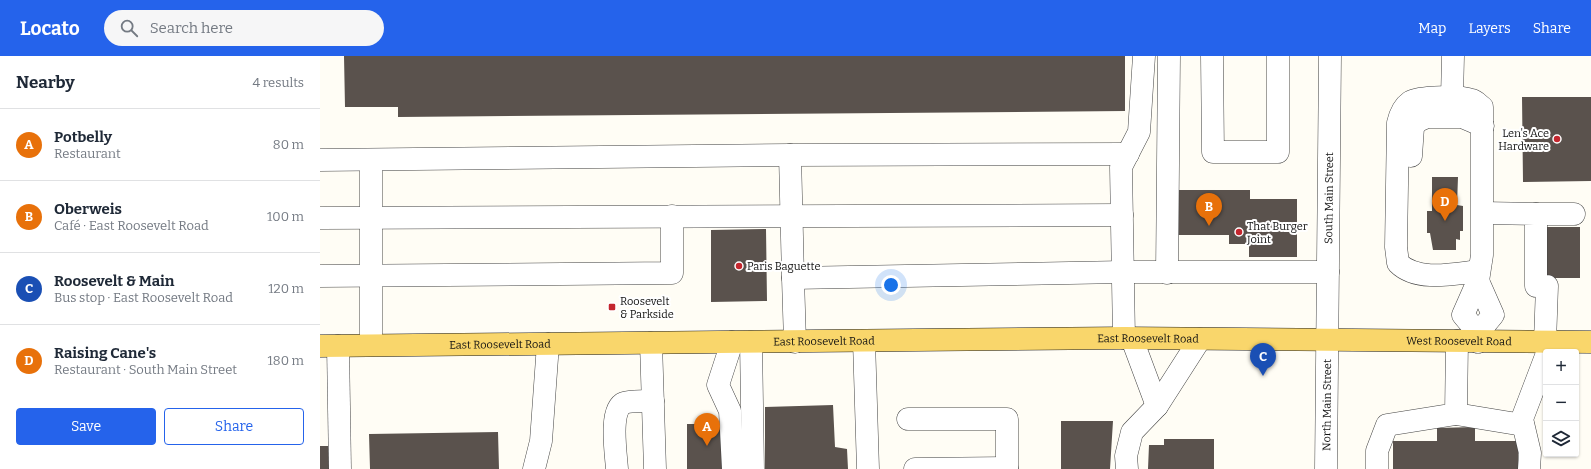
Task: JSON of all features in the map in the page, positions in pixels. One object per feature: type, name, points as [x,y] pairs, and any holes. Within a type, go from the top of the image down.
[{"type":"main road","name":"West Roosevelt Road","points":[[1327,340],[1471,338],[1547,348],[1591,342]]},
{"type":"main road","name":"East Roosevelt Road","points":[[329,346],[1128,339],[1327,340]]},
{"type":"street","points":[[1144,56],[1140,132],[1121,167],[1123,272],[1128,339],[1157,406]]},
{"type":"street","points":[[1168,273],[1169,56]]},
{"type":"street","points":[[1212,56],[1213,152],[1278,152],[1278,56]]},
{"type":"street","name":"South Main Street","points":[[1327,340],[1330,56]]},
{"type":"street","points":[[1452,98],[1453,56]]},
{"type":"street","points":[[1456,414],[1471,338],[1493,315],[1478,276],[1482,255],[1483,213],[1482,107],[1473,100],[1452,98],[1426,98],[1411,101],[1404,107],[1398,122],[1396,232],[1398,262],[1409,272],[1478,276]]},
{"type":"street","points":[[1425,274],[1411,262],[1408,251],[1411,137],[1413,127],[1426,117],[1446,116],[1462,117],[1483,126]]},
{"type":"street","points":[[320,160],[790,155],[1128,154]]},
{"type":"street","points":[[790,155],[795,342]]},
{"type":"street","points":[[371,160],[371,346]]},
{"type":"street","points":[[1483,213],[1574,214]]},
{"type":"street","points":[[1529,469],[1530,453],[1522,419],[1547,348],[1547,286],[1536,286],[1536,214]]},
{"type":"street","points":[[320,218],[792,215],[1122,215]]},
{"type":"street","points":[[320,276],[672,273],[672,216]]},
{"type":"street","points":[[793,278],[1123,272],[1328,272]]},
{"type":"street","points":[[1127,469],[1126,456],[1132,432],[1157,406],[1200,339]]},
{"type":"street","name":"North Main Street","points":[[1326,469],[1327,340]]},
{"type":"street","points":[[864,341],[868,469]]},
{"type":"street","points":[[733,469],[730,411],[718,385],[742,342]]},
{"type":"street","points":[[742,342],[753,469]]},
{"type":"street","points":[[651,343],[655,469]]},
{"type":"street","points":[[534,469],[540,441],[548,344]]},
{"type":"street","points":[[329,346],[339,416],[340,469]]},
{"type":"street","points":[[617,469],[615,416],[618,407],[625,402],[652,401]]},
{"type":"street","points":[[1377,469],[1376,451],[1387,425],[1456,414],[1523,425]]},
{"type":"street","points":[[908,419],[1007,419],[1006,469],[915,469]]},
{"type":"building","points":[[344,56],[1125,56],[1125,111],[398,117],[398,107],[345,107]]},
{"type":"building","name":"Len's Ace Hardware","points":[[1522,97],[1591,97],[1591,181],[1523,182]]},
{"type":"building","points":[[1432,177],[1458,177],[1457,205],[1463,206],[1463,231],[1460,231],[1460,240],[1456,239],[1456,250],[1433,250],[1430,233],[1427,233],[1427,211],[1432,211]]},
{"type":"building","points":[[1175,190],[1250,190],[1250,199],[1297,199],[1297,257],[1249,257],[1249,244],[1229,244],[1229,235],[1175,235]]},
{"type":"building","points":[[1543,227],[1580,227],[1580,278],[1542,278]]},
{"type":"building","name":"Paris Baguette","points":[[766,229],[767,301],[711,302],[711,230]]},
{"type":"building","points":[[833,405],[835,447],[847,449],[848,469],[765,469],[765,407]]},
{"type":"building","points":[[1061,421],[1113,421],[1110,469],[1061,469]]},
{"type":"building","points":[[687,424],[726,424],[726,469],[687,469]]},
{"type":"building","points":[[1475,427],[1475,441],[1518,441],[1518,469],[1393,469],[1393,441],[1437,441],[1437,428]]},
{"type":"building","points":[[498,432],[499,469],[370,469],[369,434]]},
{"type":"building","points":[[1164,439],[1214,439],[1214,469],[1148,469],[1149,445],[1164,445]]},
{"type":"building","points":[[320,446],[332,446],[333,469],[320,469]]},
{"type":"place","name":"Len's Ace Hardware","points":[[1557,139]]},
{"type":"place","name":"Raising Cane's","points":[[1445,221]]},
{"type":"place","name":"Oberweis","points":[[1209,226]]},
{"type":"place","name":"That Burger Joint","points":[[1239,232]]},
{"type":"place","name":"Paris Baguette","points":[[739,266]]},
{"type":"place","name":"Roosevelt & Parkside","points":[[612,307]]},
{"type":"place","name":"Roosevelt & Main","points":[[1263,376]]},
{"type":"place","name":"Potbelly","points":[[707,446]]}]
